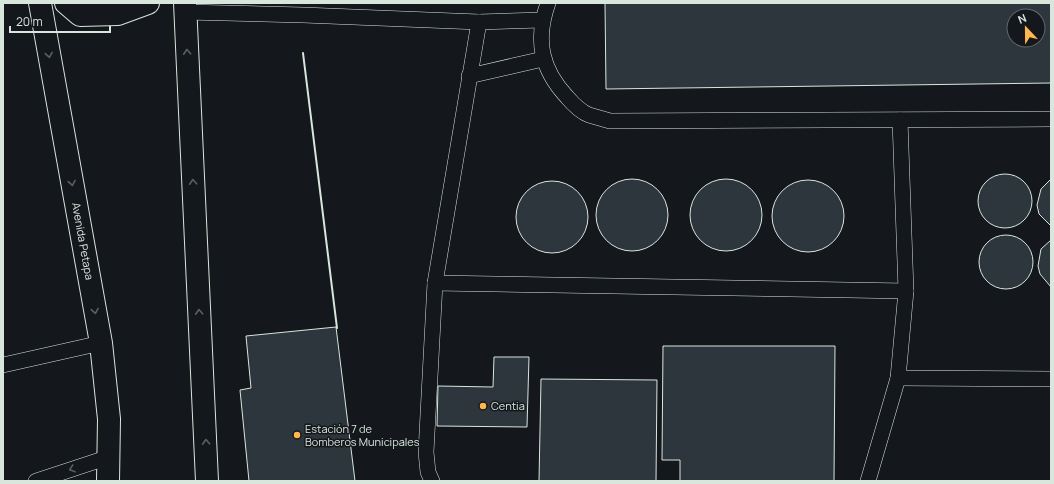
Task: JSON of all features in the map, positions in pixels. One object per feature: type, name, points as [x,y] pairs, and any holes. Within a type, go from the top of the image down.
[{"type":"main road","name":"Avenida Petapa","points":[[40,3],[101,343],[109,420],[108,481]]},
{"type":"main road","points":[[66,3],[80,15],[118,14],[148,3]]},
{"type":"main road","points":[[185,8],[208,481]]},
{"type":"lane","points":[[548,3],[542,20],[540,35],[543,59],[555,84],[573,104],[588,114],[610,121],[1051,119]]},
{"type":"lane","points":[[185,8],[303,15],[479,22],[542,20]]},
{"type":"lane","points":[[432,481],[428,472],[426,452],[435,283],[479,22]]},
{"type":"lane","points":[[469,76],[543,59]]},
{"type":"lane","points":[[868,481],[898,378],[906,291],[900,120]]},
{"type":"lane","points":[[435,283],[906,291]]},
{"type":"lane","points":[[3,365],[101,343]]},
{"type":"lane","points":[[898,378],[1051,379]]},
{"type":"lane","points":[[36,481],[109,457]]},
{"type":"building","points":[[605,3],[1051,3],[1051,83],[606,89]]},
{"type":"building","points":[[1000,174],[1010,174],[1020,178],[1028,186],[1032,196],[1032,206],[1028,216],[1020,224],[1010,228],[1000,228],[990,224],[982,216],[978,206],[978,196],[982,186],[990,178]]},
{"type":"building","points":[[625,179],[639,179],[646,181],[658,189],[666,201],[668,215],[666,229],[658,241],[646,249],[639,251],[625,251],[618,249],[606,241],[598,229],[596,222],[596,208],[598,201],[606,189],[618,181]]},
{"type":"building","points":[[719,179],[733,179],[740,181],[752,189],[760,201],[762,215],[760,229],[752,241],[740,249],[733,251],[719,251],[712,249],[700,241],[692,229],[690,222],[690,208],[692,201],[700,189],[712,181]]},
{"type":"building","points":[[1051,179],[1051,226],[1039,214],[1037,205],[1041,189]]},
{"type":"building","points":[[801,180],[815,180],[822,182],[834,190],[842,202],[844,216],[842,230],[834,242],[822,250],[815,252],[801,252],[794,250],[782,242],[774,230],[772,223],[772,209],[774,202],[782,190],[794,182]]},
{"type":"building","points":[[545,181],[559,181],[566,183],[578,191],[586,203],[588,217],[586,231],[578,243],[566,251],[559,253],[545,253],[538,251],[526,243],[518,231],[516,224],[516,210],[518,203],[526,191],[538,183]]},
{"type":"building","points":[[1001,235],[1011,235],[1021,239],[1029,247],[1033,257],[1033,267],[1029,277],[1021,285],[1011,289],[1001,289],[991,285],[983,277],[979,267],[979,257],[983,247],[991,239]]},
{"type":"building","points":[[1051,240],[1051,287],[1040,274],[1038,266],[1041,249]]},
{"type":"building","name":"Estación 7 de Bomberos Municipales","points":[[336,327],[355,481],[249,481],[240,390],[251,388],[246,336]]},
{"type":"building","points":[[663,346],[835,346],[834,481],[680,481],[680,460],[662,460]]},
{"type":"building","name":"Centia","points":[[494,357],[529,357],[527,427],[437,426],[438,386],[493,387]]},
{"type":"building","points":[[541,379],[657,380],[656,481],[539,481]]},
{"type":"wall","points":[[303,53],[337,328]]},
{"type":"place","name":"Centia","points":[[483,406]]},
{"type":"place","name":"Estación 7 de Bomberos Municipales","points":[[297,435]]}]
